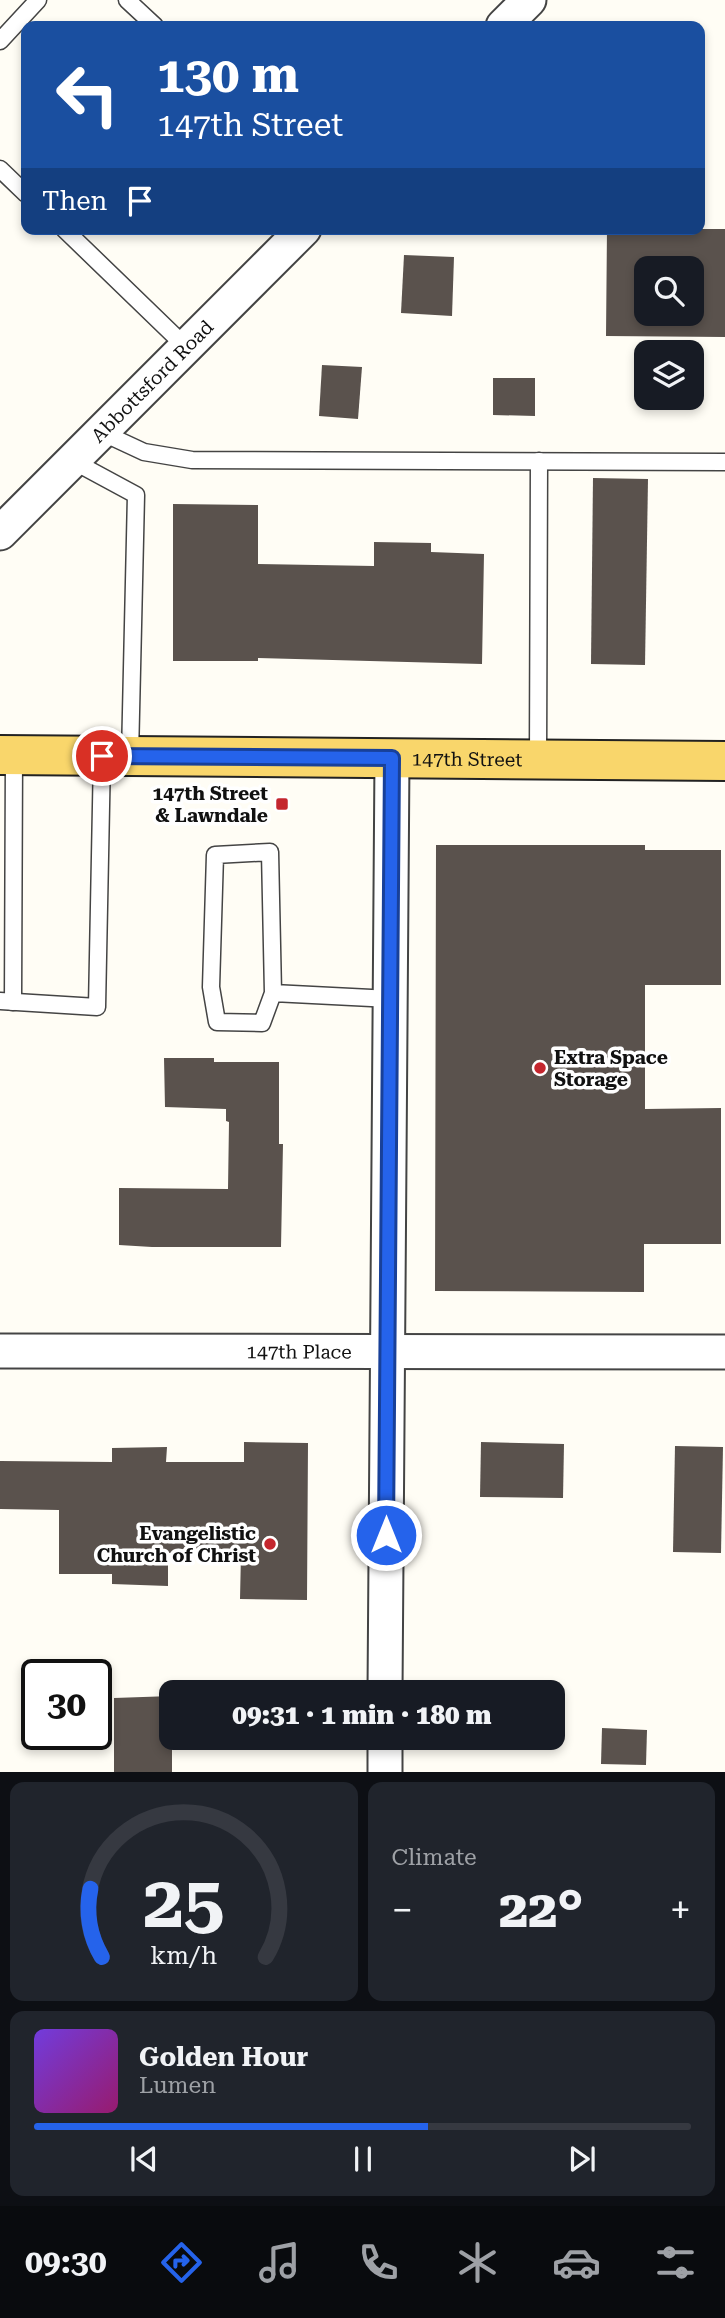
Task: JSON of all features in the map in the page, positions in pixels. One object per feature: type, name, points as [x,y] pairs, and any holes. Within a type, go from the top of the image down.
[{"type":"main road","name":"147th Street","points":[[7,755],[725,761]]},
{"type":"street","points":[[508,21],[529,0]]},
{"type":"street","name":"Abbottsford Road","points":[[0,533],[298,235]]},
{"type":"street","points":[[385,1680],[392,758]]},
{"type":"street","name":"147th Place","points":[[0,1351],[725,1352]]},
{"type":"street","points":[[385,1750],[385,1772]]},
{"type":"lane","points":[[0,41],[38,0]]},
{"type":"lane","points":[[127,0],[150,21]]},
{"type":"lane","points":[[0,169],[21,189]]},
{"type":"lane","points":[[70,235],[186,347]]},
{"type":"lane","points":[[101,432],[144,452],[192,460],[725,462]]},
{"type":"lane","points":[[7,755],[7,1002],[96,1007],[136,495],[73,461]]},
{"type":"lane","points":[[538,760],[539,461]]},
{"type":"lane","points":[[270,852],[273,993],[262,1023],[217,1022],[211,987],[215,855],[270,852]]},
{"type":"lane","points":[[273,993],[391,999]]},
{"type":"building","points":[[705,229],[725,229],[725,337],[606,336],[607,235],[705,235]]},
{"type":"building","points":[[404,255],[454,257],[452,316],[401,313]]},
{"type":"building","points":[[322,365],[362,367],[358,419],[319,416]]},
{"type":"building","points":[[493,378],[535,378],[535,416],[493,415]]},
{"type":"building","points":[[593,478],[648,479],[645,665],[591,664]]},
{"type":"building","points":[[173,504],[258,505],[258,564],[374,566],[374,542],[431,543],[431,552],[484,554],[482,664],[258,658],[258,661],[173,661]]},
{"type":"building","name":"Extra Space Storage","points":[[436,845],[645,845],[645,850],[721,850],[721,985],[645,985],[645,1109],[721,1108],[721,1244],[644,1244],[644,1292],[435,1291]]},
{"type":"building","points":[[164,1058],[214,1058],[214,1062],[279,1062],[279,1144],[283,1144],[281,1247],[119,1245],[119,1188],[228,1189],[229,1122],[226,1121],[226,1109],[165,1107]]},
{"type":"building","points":[[244,1442],[308,1443],[307,1600],[240,1599],[241,1553],[168,1553],[168,1586],[112,1584],[112,1574],[59,1574],[59,1510],[0,1509],[0,1461],[112,1462],[112,1448],[167,1447],[166,1462],[244,1462]]},
{"type":"building","points":[[481,1442],[564,1444],[563,1498],[480,1497]]},
{"type":"building","points":[[675,1446],[723,1447],[721,1553],[673,1552]]},
{"type":"building","points":[[159,1696],[159,1750],[172,1750],[172,1772],[114,1772],[114,1698]]},
{"type":"building","points":[[602,1728],[647,1730],[646,1765],[601,1764]]},
{"type":"place","name":"147th Street & Lawndale","points":[[282,804]]},
{"type":"place","name":"Extra Space Storage","points":[[540,1068]]},
{"type":"place","name":"Evangelistic Church of Christ","points":[[270,1544]]},
{"type":"route","points":[[102,756],[392,758],[386,1535]]}]
